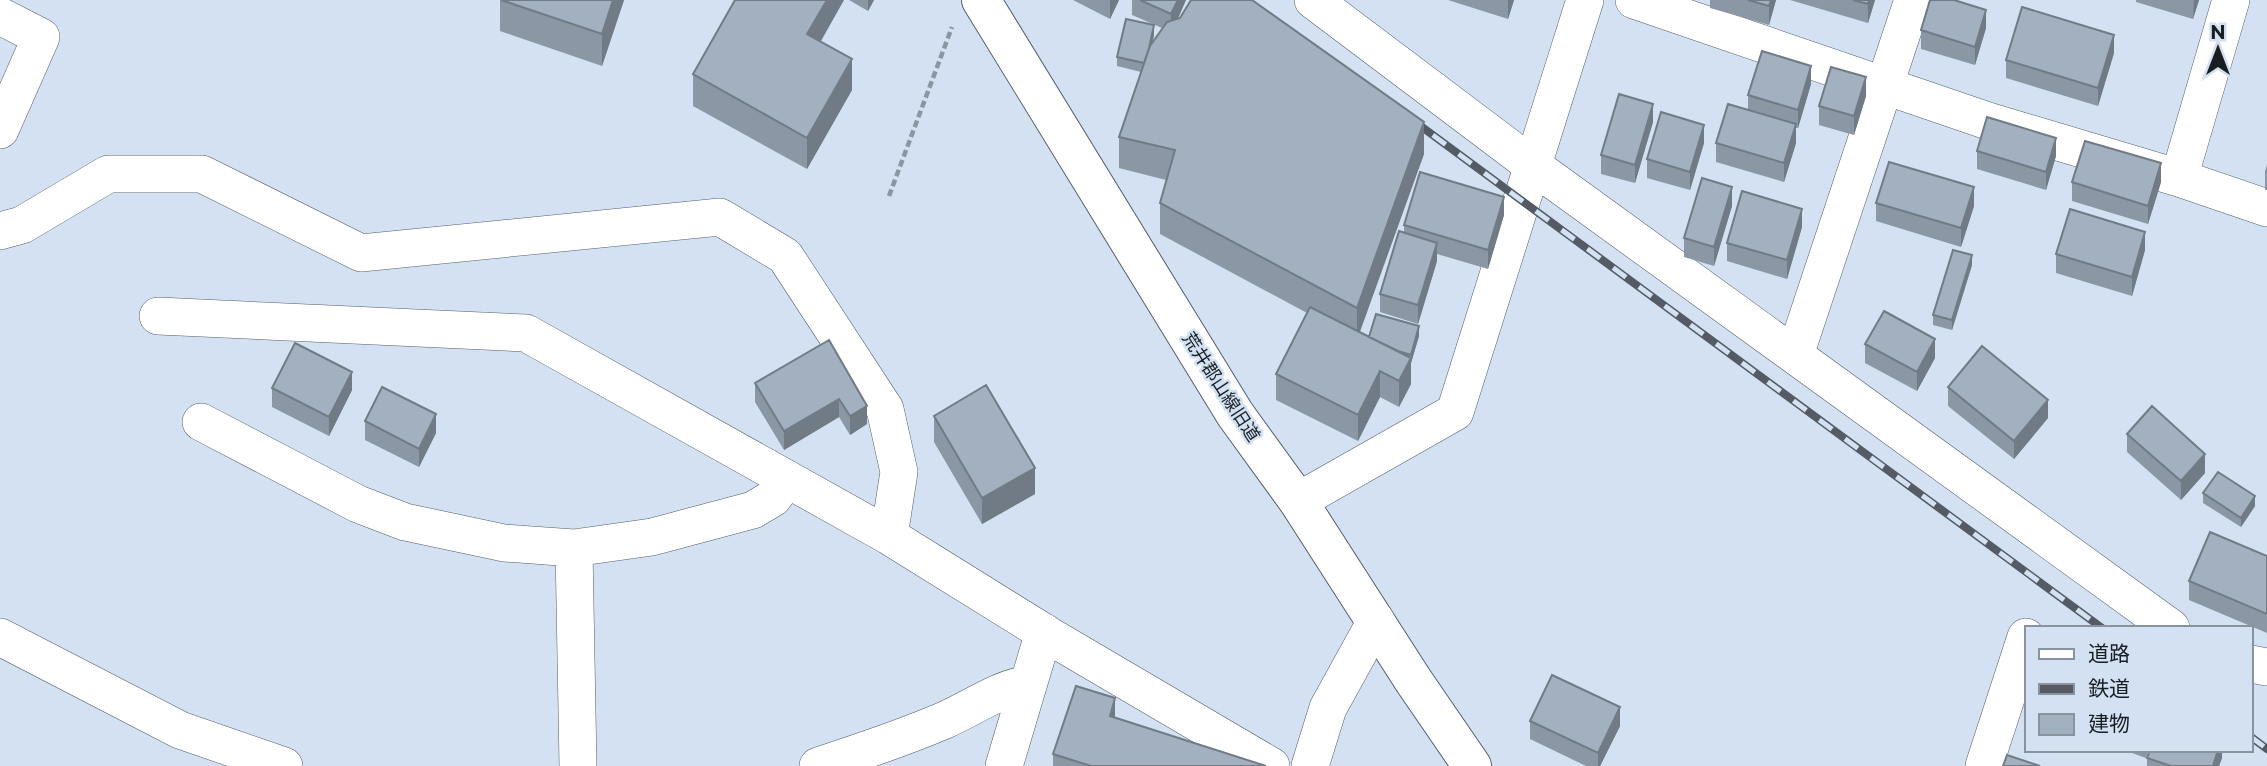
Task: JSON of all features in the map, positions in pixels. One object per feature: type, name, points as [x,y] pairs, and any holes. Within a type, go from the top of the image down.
[{"type":"street","name":"荒井郡山線旧道","points":[[981,0],[1235,414],[1298,500],[1472,766]]},
{"type":"street","points":[[1313,0],[1532,165],[2168,626]]},
{"type":"street","points":[[1298,500],[1455,412],[1585,0]]},
{"type":"street","points":[[1634,0],[1988,121],[2179,178],[2267,208]]},
{"type":"street","points":[[1794,355],[1913,0]]},
{"type":"street","points":[[2179,178],[2231,0]]},
{"type":"street","points":[[0,16],[41,37],[0,131]]},
{"type":"street","points":[[0,231],[22,225],[108,174],[202,174],[361,253],[720,216],[785,256],[885,409],[899,472],[889,536]]},
{"type":"street","points":[[158,316],[526,333],[889,536],[1044,632],[1271,766]]},
{"type":"street","points":[[201,422],[358,504],[405,522],[504,543],[574,548],[652,537],[753,510],[774,498],[787,479]]},
{"type":"street","points":[[574,548],[578,766]]},
{"type":"street","points":[[1310,766],[1328,708],[1376,621]]},
{"type":"street","points":[[1004,766],[1044,632]]},
{"type":"street","points":[[0,637],[180,730],[284,766]]},
{"type":"street","points":[[1984,766],[2025,640]]},
{"type":"street","points":[[818,766],[900,740],[998,693],[1028,684]]},
{"type":"path","points":[[889,196],[953,26]]},
{"type":"building","points":[[501,0],[613,0],[602,34]]},
{"type":"building","points":[[735,0],[827,0],[807,34],[852,59],[807,138],[693,74]]},
{"type":"building","points":[[1140,0],[1178,0],[1171,14]]},
{"type":"building","points":[[1191,0],[1252,0],[1424,122],[1357,308],[1160,203],[1175,150],[1119,137],[1150,46],[1167,22],[1180,18]]},
{"type":"building","points":[[1748,0],[1771,0],[1769,6]]},
{"type":"building","points":[[1853,0],[1869,0],[1868,4]]},
{"type":"building","points":[[1930,0],[1954,0],[1986,10],[1975,47],[1921,30]]},
{"type":"building","points":[[2022,7],[2114,35],[2098,88],[2006,60]]},
{"type":"building","points":[[1126,19],[1154,25],[1144,63],[1117,57]]},
{"type":"building","points":[[1762,51],[1811,66],[1798,110],[1748,95]]},
{"type":"building","points":[[1831,67],[1866,77],[1854,116],[1819,106]]},
{"type":"building","points":[[1619,94],[1653,104],[1635,165],[1601,155]]},
{"type":"building","points":[[1728,104],[1796,124],[1784,163],[1716,143]]},
{"type":"building","points":[[1661,112],[1704,125],[1690,172],[1647,159]]},
{"type":"building","points":[[1987,117],[2056,138],[2046,172],[1977,151]]},
{"type":"building","points":[[2085,141],[2161,163],[2148,206],[2072,182]]},
{"type":"building","points":[[1889,162],[1974,187],[1961,228],[1876,203]]},
{"type":"building","points":[[1420,172],[1504,197],[1488,250],[1404,225]]},
{"type":"building","points":[[1702,178],[1732,187],[1714,247],[1684,238]]},
{"type":"building","points":[[1742,191],[1802,209],[1787,260],[1727,243]]},
{"type":"building","points":[[2070,209],[2145,232],[2132,277],[2056,254]]},
{"type":"building","points":[[1399,231],[1437,243],[1418,305],[1380,294]]},
{"type":"building","points":[[1953,250],[1972,255],[1952,320],[1933,315]]},
{"type":"building","points":[[1310,307],[1411,358],[1399,381],[1380,371],[1358,415],[1276,374]]},
{"type":"building","points":[[1884,311],[1935,339],[1917,372],[1865,344]]},
{"type":"building","points":[[1376,314],[1419,326],[1411,355],[1369,337]]},
{"type":"building","points":[[829,340],[867,406],[850,416],[839,399],[784,431],[755,383]]},
{"type":"building","points":[[295,343],[352,372],[329,417],[272,388]]},
{"type":"building","points":[[1982,346],[2048,400],[2014,441],[1948,387]]},
{"type":"building","points":[[986,385],[1035,468],[982,498],[934,416]]},
{"type":"building","points":[[382,387],[436,414],[419,449],[365,421]]},
{"type":"building","points":[[2152,406],[2205,454],[2181,481],[2127,434]]},
{"type":"building","points":[[2218,472],[2255,496],[2241,518],[2203,493]]},
{"type":"building","points":[[2210,532],[2267,556],[2267,614],[2189,581]]},
{"type":"building","points":[[1552,675],[1620,707],[1598,753],[1530,721]]},
{"type":"building","points":[[1076,686],[1115,698],[1110,716],[1266,766],[1091,766],[1053,754]]},
{"type":"building","points":[[2149,752],[2217,752],[2213,766],[2171,766],[2147,758]]},
{"type":"building","points":[[2007,755],[2040,766],[2003,766]]},
{"type":"railway","points":[[1407,116],[2099,626]]},
{"type":"railway","points":[[2253,738],[2267,749]]}]
